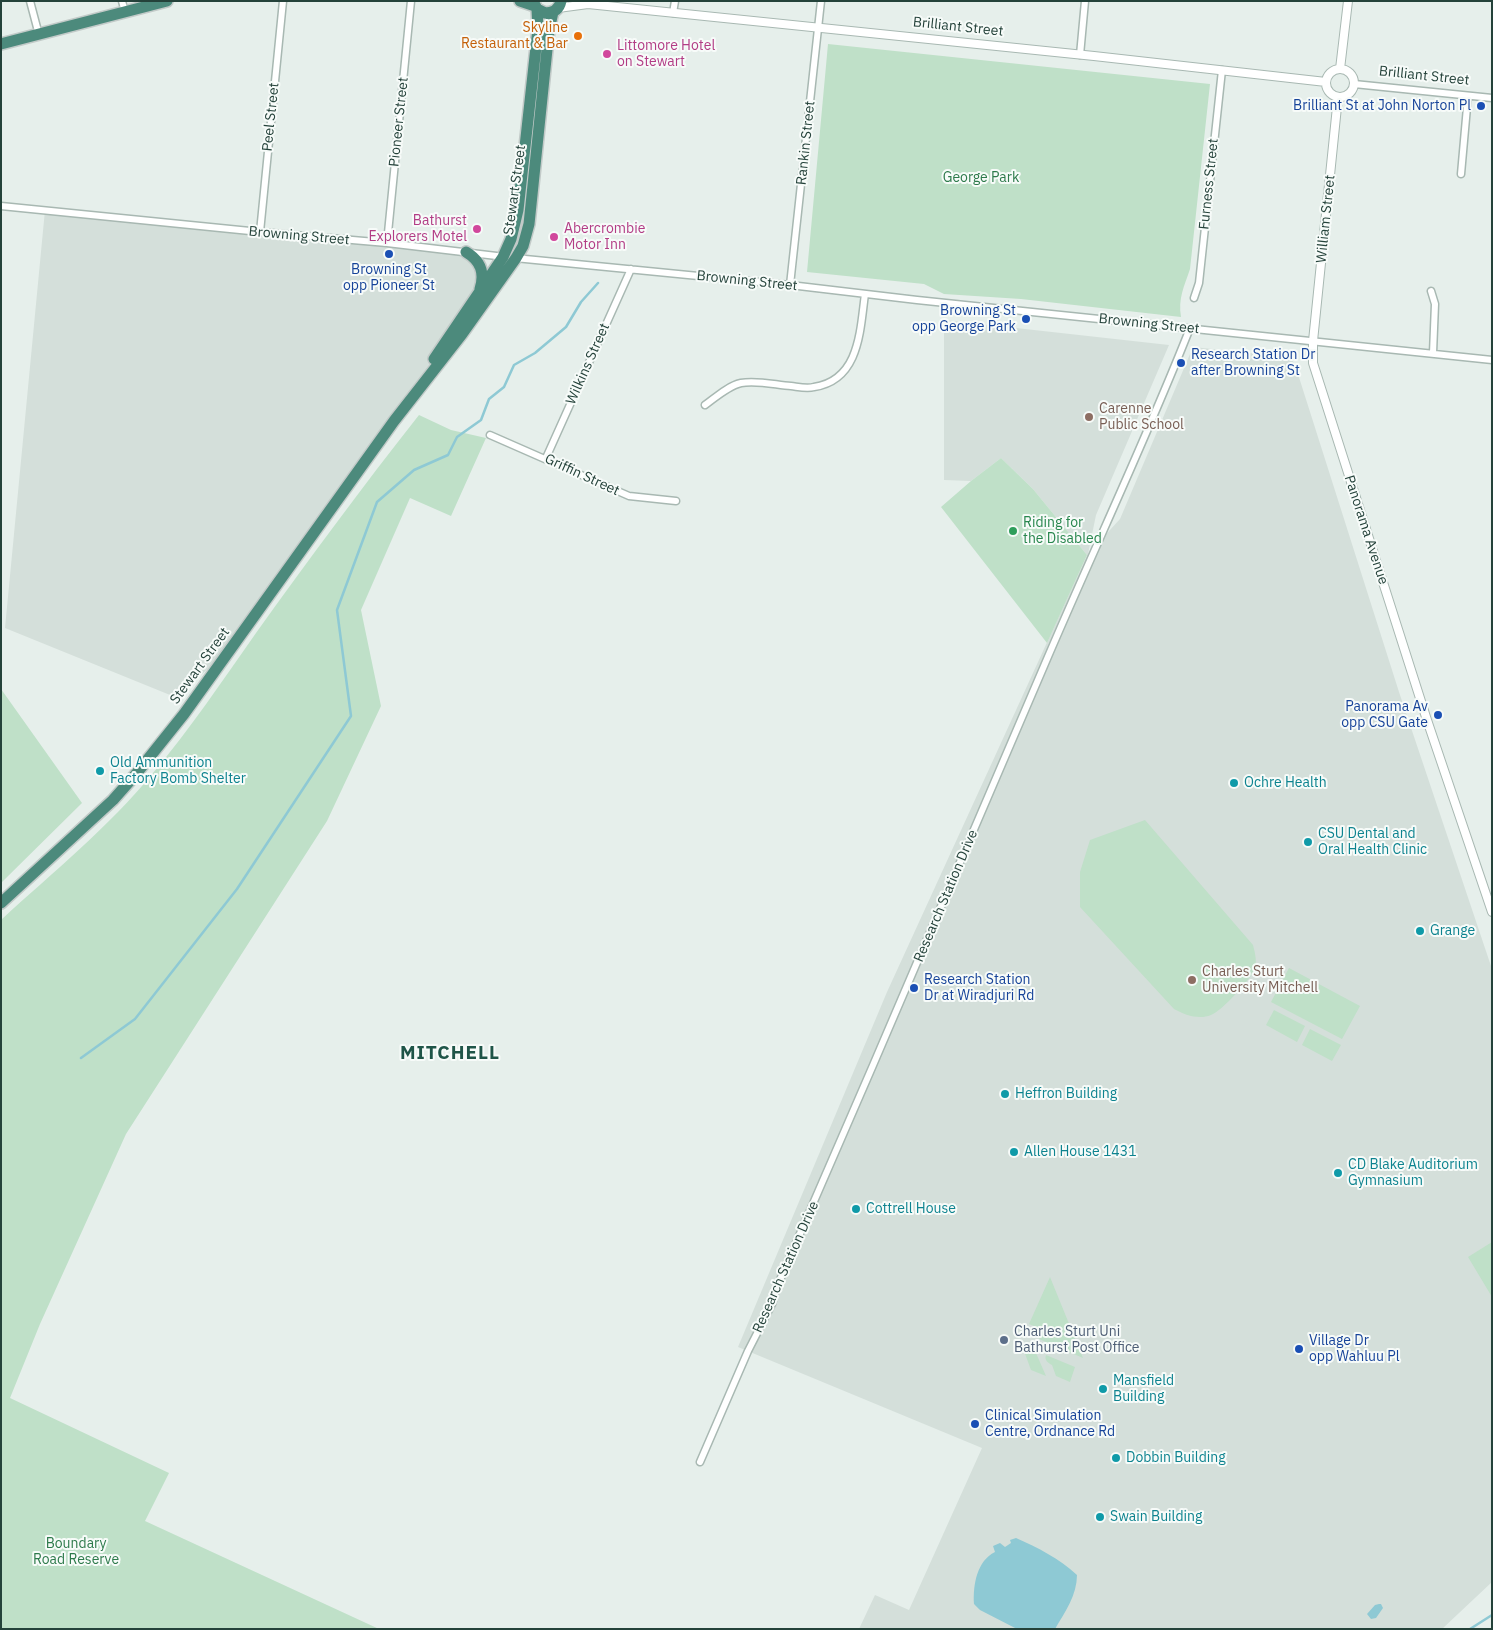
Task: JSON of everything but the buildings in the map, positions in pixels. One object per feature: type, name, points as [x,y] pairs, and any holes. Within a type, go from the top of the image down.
[{"type":"highway","points":[[1,44],[39,35],[123,7],[167,1]]},
{"type":"highway","points":[[520,1],[535,6],[545,13],[558,7]]},
{"type":"highway","name":"Stewart Street","points":[[394,421],[503,256],[511,239],[518,210],[538,29],[535,6]]},
{"type":"highway","name":"Stewart Street","points":[[1,903],[98,814],[142,767],[184,714],[394,421],[462,334],[516,258],[529,224],[549,30],[558,7]]},
{"type":"highway","points":[[466,252],[476,259],[482,272],[483,279],[476,298]]},
{"type":"street","points":[[30,1],[39,35]]},
{"type":"street","name":"Peel Street","points":[[260,232],[283,1]]},
{"type":"street","name":"Pioneer Street","points":[[387,243],[411,1]]},
{"type":"street","name":"Brilliant Street","points":[[578,1],[588,4],[1326,82]]},
{"type":"street","points":[[674,13],[675,1]]},
{"type":"street","name":"Rankin Street","points":[[790,285],[821,1]]},
{"type":"street","points":[[1080,55],[1085,1]]},
{"type":"street","points":[[1340,69],[1348,1]]},
{"type":"street","name":"Brilliant Street","points":[[558,7],[588,4]]},
{"type":"street","points":[[1340,69],[1348,71],[1354,84],[1348,94],[1338,97],[1329,92],[1326,82],[1330,72],[1340,69]]},
{"type":"street","name":"Furness Street","points":[[1194,298],[1198,283],[1222,70]]},
{"type":"street","name":"Brilliant Street","points":[[1354,84],[1492,98]]},
{"type":"street","points":[[1461,174],[1468,96]]},
{"type":"street","name":"William Street","points":[[1313,341],[1338,97]]},
{"type":"street","name":"Browning Street","points":[[1,206],[387,243],[1492,360]]},
{"type":"street","name":"Wilkins Street","points":[[546,458],[631,269]]},
{"type":"street","points":[[1431,291],[1435,304],[1433,353]]},
{"type":"street","points":[[705,405],[723,392],[742,383],[754,382],[813,388],[832,381],[845,370],[855,355],[865,294]]},
{"type":"street","name":"Research Station Drive","points":[[700,1462],[748,1351],[772,1304],[776,1289],[1190,328]]},
{"type":"street","name":"Panorama Avenue","points":[[1313,341],[1312,356],[1315,372],[1426,717],[1489,896]]},
{"type":"street","name":"Griffin Street","points":[[490,435],[629,496],[676,501]]},
{"type":"street","points":[[1489,896],[1492,912]]},
{"type":"shaded area","points":[[45,210],[466,252],[483,279],[454,329],[394,421],[227,653],[175,697],[5,628]]},
{"type":"shaded area","name":"Charles Sturt University Mitchell","points":[[944,320],[1169,345],[1096,515],[1088,554],[1120,519],[1193,347],[1287,357],[1293,361],[1297,371],[1399,692],[1492,969],[1492,1582],[1442,1629],[859,1629],[875,1595],[909,1610],[982,1448],[738,1347],[887,992],[1087,555],[1033,489],[1001,458],[971,481],[944,480]]},
{"type":"green space","name":"George Park","points":[[828,44],[1210,84],[1190,269],[1181,298],[1181,317],[1021,299],[944,294],[924,284],[807,272]]},
{"type":"green space","name":"Boundary Road Reserve","points":[[419,415],[451,430],[486,438],[451,516],[410,498],[361,610],[381,706],[327,821],[126,1134],[40,1324],[10,1398],[169,1473],[145,1521],[379,1629],[1,1629],[1,920],[99,831],[153,773],[193,722],[336,523]]},
{"type":"green space","name":"Riding for the Disabled","points":[[1001,458],[1033,489],[1087,555],[1047,643],[941,507]]},
{"type":"green space","points":[[1,689],[82,803],[1,883]]},
{"type":"green space","points":[[1145,820],[1253,945],[1256,962],[1253,972],[1229,1001],[1211,1015],[1202,1017],[1192,1016],[1174,1009],[1080,907],[1080,872],[1090,840]]},
{"type":"green space","points":[[1289,968],[1360,1006],[1342,1039],[1271,1002]]},
{"type":"green space","points":[[1274,1010],[1305,1026],[1297,1042],[1266,1025]]},
{"type":"green space","points":[[1310,1029],[1341,1045],[1332,1061],[1302,1045]]},
{"type":"green space","points":[[1492,1242],[1492,1297],[1468,1257]]},
{"type":"green space","points":[[1050,1277],[1083,1358],[1039,1339],[1043,1330],[1029,1324]]},
{"type":"green space","points":[[1028,1350],[1036,1353],[1046,1376],[1031,1370],[1024,1351]]},
{"type":"green space","points":[[1046,1355],[1075,1367],[1070,1382],[1056,1376],[1052,1365],[1046,1360]]},
{"type":"water","points":[[1016,1538],[1056,1558],[1077,1575],[1073,1596],[1055,1629],[1017,1629],[980,1610],[974,1604],[977,1574],[984,1561],[995,1552],[993,1546],[1000,1543],[1005,1547],[1011,1543],[1010,1540]]},
{"type":"water","points":[[1381,1604],[1383,1608],[1376,1618],[1371,1619],[1367,1614],[1375,1605]]},
{"type":"waterway","points":[[81,1058],[135,1019],[237,889],[351,716],[337,610],[377,502],[414,470],[448,455],[457,437],[481,420],[489,399],[504,387],[514,365],[535,353],[566,327],[581,302],[598,283]]},
{"type":"waterway","points":[[1470,1629],[1492,1615]]},
{"type":"place","name":"Skyline Restaurant & Bar","points":[[578,36]]},
{"type":"place","name":"Littomore Hotel on Stewart","points":[[607,54]]},
{"type":"place","name":"Brilliant St at John Norton Pl","points":[[1481,106]]},
{"type":"place","name":"Bathurst Explorers Motel","points":[[477,229]]},
{"type":"place","name":"Abercrombie Motor Inn","points":[[554,237]]},
{"type":"place","name":"Browning St opp Pioneer St","points":[[389,254]]},
{"type":"place","name":"Browning St opp George Park","points":[[1026,319]]},
{"type":"place","name":"Research Station Dr after Browning St","points":[[1181,363]]},
{"type":"place","name":"Carenne Public School","points":[[1089,417]]},
{"type":"place","name":"Riding for the Disabled","points":[[1013,531]]},
{"type":"place","name":"Panorama Av opp CSU Gate","points":[[1438,715]]},
{"type":"place","name":"Old Ammunition Factory Bomb Shelter","points":[[100,771]]},
{"type":"place","name":"Ochre Health","points":[[1234,783]]},
{"type":"place","name":"CSU Dental and Oral Health Clinic","points":[[1308,842]]},
{"type":"place","name":"Grange","points":[[1420,931]]},
{"type":"place","name":"Charles Sturt University Mitchell","points":[[1192,980]]},
{"type":"place","name":"Research Station Dr at Wiradjuri Rd","points":[[914,988]]},
{"type":"place","name":"Heffron Building","points":[[1005,1094]]},
{"type":"place","name":"Allen House 1431","points":[[1014,1152]]},
{"type":"place","name":"CD Blake Auditorium Gymnasium","points":[[1338,1173]]},
{"type":"place","name":"Cottrell House","points":[[856,1209]]},
{"type":"place","name":"Charles Sturt Uni Bathurst Post Office","points":[[1004,1340]]},
{"type":"place","name":"Village Dr opp Wahluu Pl","points":[[1299,1349]]},
{"type":"place","name":"Mansfield Building","points":[[1103,1389]]},
{"type":"place","name":"Clinical Simulation Centre, Ordnance Rd","points":[[975,1424]]},
{"type":"place","name":"Dobbin Building","points":[[1116,1458]]},
{"type":"place","name":"Swain Building","points":[[1100,1517]]},
{"type":"district","name":"MITCHELL","points":[[450,1054]]}]
